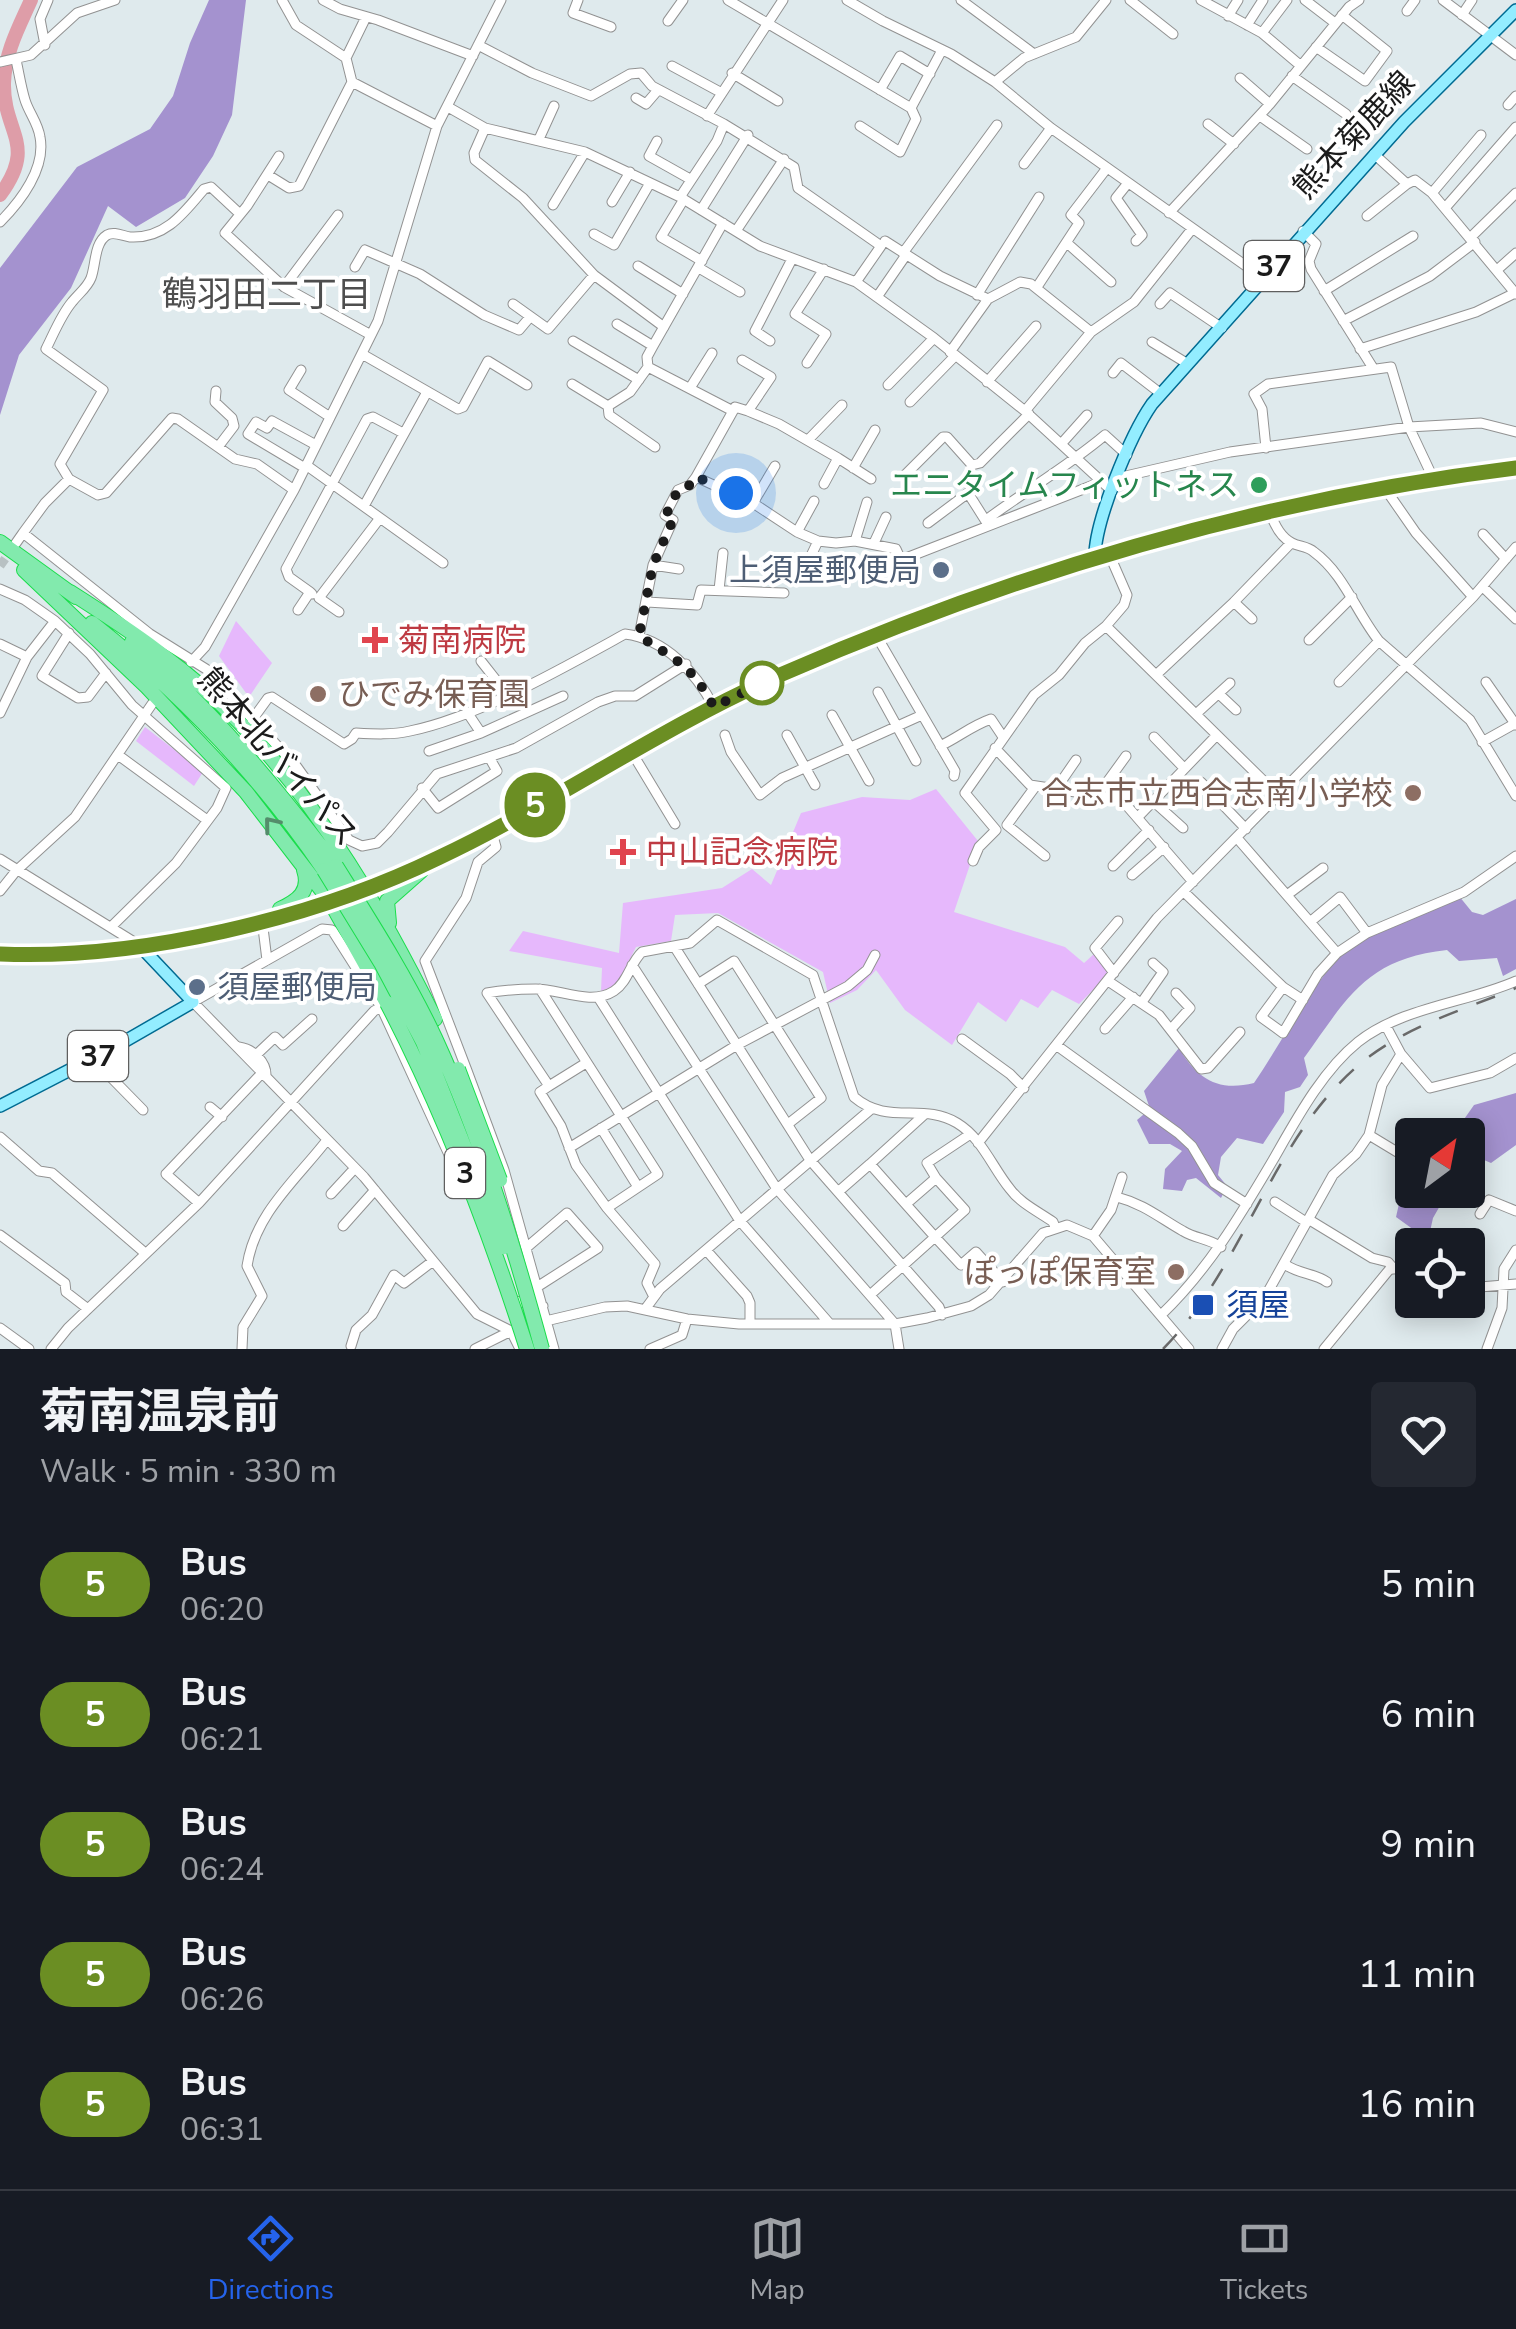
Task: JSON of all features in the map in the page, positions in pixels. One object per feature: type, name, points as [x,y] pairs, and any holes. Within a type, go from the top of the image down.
[{"type":"highway","points":[[0,954],[142,947],[330,901],[438,859],[714,707],[876,634],[960,602],[1270,512],[1384,487],[1516,468]]},
{"type":"highway","name":"熊本北バイパス","points":[[0,542],[70,592],[169,673],[223,728],[276,787],[392,957],[447,1066],[496,1195],[544,1349]]},
{"type":"highway","name":"熊本北バイパス","points":[[0,552],[128,651],[189,708],[330,868],[423,1042],[488,1200],[526,1349]]},
{"type":"highway","points":[[24,570],[194,734],[246,792],[330,901]]},
{"type":"highway","points":[[70,592],[152,646],[236,719],[318,818],[364,889]]},
{"type":"highway","points":[[412,972],[387,920],[386,901],[438,859]]},
{"type":"highway","points":[[262,920],[300,898],[307,878],[302,864]]},
{"type":"highway","name":"3","points":[[364,889],[435,1019],[493,1154],[544,1349]]},
{"type":"highway","name":"3","points":[[330,901],[410,1048],[470,1184],[526,1349]]},
{"type":"main road","name":"熊本菊鹿線","points":[[1102,558],[1097,533],[1111,483],[1142,417],[1374,154],[1516,10]]},
{"type":"main road","points":[[142,947],[193,1002]]},
{"type":"main road","name":"37","points":[[169,1016],[177,1004],[173,978]]},
{"type":"main road","name":"37","points":[[0,1106],[193,1002]]},
{"type":"street","points":[[44,46],[40,18],[48,0]]},
{"type":"street","points":[[0,62],[16,60],[44,46],[77,12],[116,0]]},
{"type":"street","points":[[282,0],[296,24],[346,58]]},
{"type":"street","points":[[323,0],[473,56]]},
{"type":"street","points":[[190,663],[205,647],[294,490],[371,336],[437,126],[500,0]]},
{"type":"street","points":[[578,0],[572,12],[612,27]]},
{"type":"street","points":[[668,21],[684,0]]},
{"type":"street","points":[[728,0],[911,108]]},
{"type":"street","points":[[708,116],[732,73],[783,0]]},
{"type":"street","points":[[848,0],[994,82],[1051,128],[1264,278]]},
{"type":"street","points":[[961,0],[1034,54]]},
{"type":"street","points":[[994,82],[1015,64],[1076,37],[1106,0]]},
{"type":"street","points":[[1130,0],[1173,34]]},
{"type":"street","points":[[1201,0],[1262,34],[1301,66]]},
{"type":"street","points":[[1228,16],[1238,0]]},
{"type":"street","points":[[1246,26],[1263,0]]},
{"type":"street","points":[[1262,34],[1287,0]]},
{"type":"street","points":[[1305,0],[1387,51],[1365,81],[1316,47]]},
{"type":"street","points":[[1169,213],[1260,116],[1359,0]]},
{"type":"street","points":[[1407,11],[1415,0]]},
{"type":"street","points":[[1443,0],[1516,55]]},
{"type":"street","points":[[1462,14],[1472,0]]},
{"type":"street","points":[[268,174],[289,188],[299,186],[352,82],[346,58],[366,17]]},
{"type":"street","points":[[478,46],[585,94],[598,94],[636,72],[658,90],[748,136],[798,172],[798,188],[880,246],[856,282]]},
{"type":"street","points":[[860,126],[900,152],[915,124],[911,108],[942,50]]},
{"type":"street","points":[[880,90],[900,56],[930,74]]},
{"type":"street","points":[[0,222],[14,208],[34,175],[42,146],[37,124],[26,104],[16,60]]},
{"type":"street","points":[[672,66],[720,92]]},
{"type":"street","points":[[732,73],[778,101]]},
{"type":"street","points":[[1292,76],[1346,114]]},
{"type":"street","points":[[1240,78],[1270,104]]},
{"type":"street","points":[[352,82],[437,126]]},
{"type":"street","points":[[636,98],[646,104],[658,90]]},
{"type":"street","points":[[1508,105],[1516,96]]},
{"type":"street","points":[[540,139],[554,106]]},
{"type":"street","points":[[448,107],[485,128],[585,152],[682,198],[760,246],[856,282],[934,338],[1111,483]]},
{"type":"street","points":[[1260,116],[1307,149]]},
{"type":"street","points":[[724,124],[661,237],[740,292]]},
{"type":"street","points":[[1208,124],[1234,144]]},
{"type":"street","points":[[878,297],[997,125]]},
{"type":"street","points":[[1446,208],[1516,127]]},
{"type":"street","points":[[485,128],[475,160],[523,198],[594,276],[664,326]]},
{"type":"street","points":[[1024,164],[1051,128]]},
{"type":"street","points":[[1432,194],[1482,135]]},
{"type":"street","points":[[701,210],[748,136]]},
{"type":"street","points":[[657,141],[649,156],[690,179]]},
{"type":"street","points":[[554,204],[585,152]]},
{"type":"street","points":[[1374,154],[1408,184]]},
{"type":"street","points":[[279,156],[225,233],[284,287],[371,336]]},
{"type":"street","points":[[736,231],[784,159]]},
{"type":"street","points":[[1037,287],[1079,223],[1070,215],[1107,168]]},
{"type":"street","points":[[612,202],[630,172]]},
{"type":"street","points":[[1360,350],[1440,325],[1515,294],[1446,208],[1420,182],[1408,184],[1366,216]]},
{"type":"street","points":[[594,234],[614,246],[650,183]]},
{"type":"street","points":[[1128,183],[1116,198],[1142,236],[1136,242]]},
{"type":"street","points":[[240,214],[211,187],[204,189],[170,226],[156,234],[114,234],[99,244],[92,276],[71,303],[46,349],[103,390],[60,464],[69,479],[98,495],[106,493],[172,418],[235,459],[257,464],[294,490]]},
{"type":"street","points":[[1343,320],[1430,276],[1473,240],[1516,192]]},
{"type":"street","points":[[910,402],[952,354],[1039,198]]},
{"type":"street","points":[[284,287],[338,215]]},
{"type":"street","points":[[608,406],[630,392],[648,367],[652,346],[723,223]]},
{"type":"street","points":[[905,475],[943,437],[972,465],[980,462],[1026,413],[1091,332],[1134,302],[1192,229]]},
{"type":"street","points":[[1304,231],[1316,244],[1310,266],[1373,368]]},
{"type":"street","points":[[1324,291],[1413,236]]},
{"type":"street","points":[[884,240],[982,297]]},
{"type":"street","points":[[1067,243],[1112,282]]},
{"type":"street","points":[[356,267],[365,250],[420,274],[484,315],[519,330],[530,317]]},
{"type":"street","points":[[1497,270],[1516,253]]},
{"type":"street","points":[[770,341],[755,331],[792,259]]},
{"type":"street","points":[[638,266],[683,294]]},
{"type":"street","points":[[807,363],[826,334],[795,314],[824,269]]},
{"type":"street","points":[[513,304],[548,329],[594,276]]},
{"type":"street","points":[[982,297],[1020,282],[1037,287],[1091,332]]},
{"type":"street","points":[[1160,304],[1170,293],[1222,328]]},
{"type":"street","points":[[617,324],[652,346]]},
{"type":"street","points":[[987,382],[1036,326]]},
{"type":"street","points":[[888,384],[934,338]]},
{"type":"street","points":[[573,340],[639,380]]},
{"type":"street","points":[[1152,342],[1188,364]]},
{"type":"street","points":[[690,388],[712,353]]},
{"type":"street","points":[[362,354],[458,409],[488,361],[527,385]]},
{"type":"street","points":[[742,360],[771,377],[748,411]]},
{"type":"street","points":[[1113,373],[1121,362],[1160,394]]},
{"type":"street","points":[[648,367],[733,411]]},
{"type":"street","points":[[1266,448],[1262,409],[1254,394],[1268,384],[1391,367],[1410,427],[1434,480]]},
{"type":"street","points":[[301,370],[289,390],[330,417]]},
{"type":"street","points":[[572,384],[608,406]]},
{"type":"street","points":[[216,391],[215,402],[232,418],[234,426],[218,447]]},
{"type":"street","points":[[364,506],[427,392]]},
{"type":"street","points":[[808,440],[842,405]]},
{"type":"street","points":[[608,406],[609,415],[654,448]]},
{"type":"street","points":[[639,636],[653,565],[673,520],[666,515],[678,490],[696,477],[735,407],[808,440],[871,479]]},
{"type":"street","points":[[1062,442],[1087,415]]},
{"type":"street","points":[[339,612],[289,577],[286,569],[367,419],[373,417],[403,434]]},
{"type":"street","points":[[316,445],[272,420],[267,428],[256,422],[248,434],[334,484],[443,563]]},
{"type":"street","points":[[696,477],[754,504],[818,541],[874,543],[896,549],[901,560],[986,523],[1111,483],[1230,452],[1410,427],[1481,423],[1516,432]]},
{"type":"street","points":[[854,468],[875,430]]},
{"type":"street","points":[[986,523],[1078,458],[1105,434],[1126,455]]},
{"type":"street","points":[[824,484],[838,458]]},
{"type":"street","points":[[754,504],[776,466]]},
{"type":"street","points":[[16,543],[45,503],[69,479]]},
{"type":"street","points":[[1384,487],[1416,532],[1474,597]]},
{"type":"street","points":[[928,523],[968,493],[986,523]]},
{"type":"street","points":[[797,532],[814,501]]},
{"type":"street","points":[[855,541],[867,502]]},
{"type":"street","points":[[1270,512],[1276,527],[1291,543],[1315,552],[1352,598],[1378,640],[1470,720],[1516,796]]},
{"type":"street","points":[[874,543],[886,517]]},
{"type":"street","points":[[298,610],[380,518]]},
{"type":"street","points":[[23,534],[190,663],[252,720],[297,767],[355,844],[376,843],[436,774],[516,748],[598,702],[645,691],[686,664]]},
{"type":"street","points":[[1484,534],[1506,559]]},
{"type":"street","points":[[808,562],[818,541]]},
{"type":"street","points":[[1158,674],[1291,543]]},
{"type":"street","points":[[870,1295],[966,1210],[927,1163],[974,1139],[1024,1088],[1146,931],[1474,597],[1516,547]]},
{"type":"street","points":[[719,590],[723,553]]},
{"type":"street","points":[[974,861],[979,847],[996,830],[965,793],[1034,694],[1106,626],[1126,600],[1102,558]]},
{"type":"street","points":[[653,565],[678,569]]},
{"type":"street","points":[[1483,587],[1516,619]]},
{"type":"street","points":[[0,589],[25,600],[68,633],[144,716],[226,788],[226,794],[164,878],[111,927]]},
{"type":"street","points":[[647,602],[697,605],[700,590],[784,592]]},
{"type":"street","points":[[1309,640],[1352,598]]},
{"type":"street","points":[[1234,602],[1252,619]]},
{"type":"street","points":[[0,713],[27,657],[55,622]]},
{"type":"street","points":[[1106,626],[1278,795]]},
{"type":"street","points":[[68,633],[42,676],[78,698],[88,697],[106,674]]},
{"type":"street","points":[[252,720],[272,698],[344,744],[356,733],[413,731],[507,694],[625,634],[639,636],[686,664],[714,707]]},
{"type":"street","points":[[876,634],[954,776]]},
{"type":"street","points":[[1339,682],[1378,640]]},
{"type":"street","points":[[0,644],[27,657]]},
{"type":"street","points":[[481,661],[507,694]]},
{"type":"street","points":[[1482,742],[1516,724],[1486,682]]},
{"type":"street","points":[[1196,714],[1230,684]]},
{"type":"street","points":[[878,692],[916,761]]},
{"type":"street","points":[[1219,694],[1236,710]]},
{"type":"street","points":[[429,751],[505,725],[563,696]]},
{"type":"street","points":[[0,892],[16,871],[75,817],[152,704]]},
{"type":"street","points":[[467,712],[481,734]]},
{"type":"street","points":[[832,715],[869,781]]},
{"type":"street","points":[[725,736],[760,795],[782,778],[922,715]]},
{"type":"street","points":[[940,746],[961,736],[964,729],[990,718],[1003,737]]},
{"type":"street","points":[[505,725],[516,748]]},
{"type":"street","points":[[787,734],[815,785]]},
{"type":"street","points":[[1138,817],[1216,736]]},
{"type":"street","points":[[1154,738],[1184,768]]},
{"type":"street","points":[[995,748],[1035,787],[1121,799],[1193,882]]},
{"type":"street","points":[[630,751],[675,824]]},
{"type":"street","points":[[118,755],[207,820]]},
{"type":"street","points":[[1097,796],[1126,756]]},
{"type":"street","points":[[422,788],[438,808],[497,771],[489,757]]},
{"type":"street","points":[[1056,789],[1076,760]]},
{"type":"street","points":[[1201,782],[1246,828]]},
{"type":"street","points":[[1035,787],[1007,824],[1044,856]]},
{"type":"street","points":[[1153,801],[1183,828]]},
{"type":"street","points":[[491,829],[496,848],[478,862],[466,898],[425,962],[504,1170],[554,1349]]},
{"type":"street","points":[[1113,866],[1149,830]]},
{"type":"street","points":[[1237,838],[1337,953]]},
{"type":"street","points":[[1132,875],[1164,847]]},
{"type":"street","points":[[1283,987],[1261,1017],[1282,1033],[1318,974],[1337,953],[1367,933],[1464,892],[1516,856]]},
{"type":"street","points":[[0,858],[142,947]]},
{"type":"street","points":[[1288,895],[1323,868]]},
{"type":"street","points":[[1184,892],[1283,987],[1303,1000]]},
{"type":"street","points":[[1310,922],[1340,897],[1367,933]]},
{"type":"street","points":[[262,920],[266,960]]},
{"type":"street","points":[[549,1086],[487,992],[540,989],[598,997],[611,994],[621,986],[642,952],[690,942],[717,920],[817,981],[854,1097],[870,1110],[925,1114],[954,1121],[974,1139],[1009,1188],[1056,1227]]},
{"type":"street","points":[[1118,921],[1095,948],[1111,977],[1172,1028],[1201,1069],[1208,1068],[1240,1032]]},
{"type":"street","points":[[526,1349],[511,1331],[477,1314],[355,1168],[193,1002],[328,928],[337,934],[384,1005],[471,1206],[504,1300],[543,1306]]},
{"type":"street","points":[[674,946],[810,1160],[942,1315]]},
{"type":"street","points":[[569,1148],[736,1045],[859,978],[875,954]]},
{"type":"street","points":[[698,984],[734,961],[775,1024],[821,1098],[788,1124]]},
{"type":"street","points":[[632,964],[776,1189],[895,1324],[900,1349]]},
{"type":"street","points":[[1105,1029],[1164,972],[1152,964]]},
{"type":"street","points":[[1161,1315],[1221,1247],[1295,1122],[1345,1054],[1386,1026],[1516,981]]},
{"type":"street","points":[[540,989],[658,1174],[606,1208]]},
{"type":"street","points":[[1172,1028],[1190,1008],[1176,993]]},
{"type":"street","points":[[598,997],[740,1221],[831,1324]]},
{"type":"street","points":[[51,1349],[199,1203],[374,1011],[384,1005]]},
{"type":"street","points":[[256,1055],[275,1037],[283,1046],[312,1019]]},
{"type":"street","points":[[1386,1026],[1401,1054],[1422,1081],[1435,1089],[1490,1073],[1516,1058]]},
{"type":"street","points":[[962,1038],[1024,1088]]},
{"type":"street","points":[[1056,1045],[1178,1133],[1192,1146],[1214,1183],[1247,1204]]},
{"type":"street","points":[[199,1203],[166,1174],[264,1075],[266,1071],[256,1055],[243,1047],[236,1048]]},
{"type":"street","points":[[1222,1349],[1233,1329],[1265,1297],[1333,1175],[1356,1154],[1369,1134],[1382,1085],[1401,1054]]},
{"type":"street","points":[[92,1058],[143,1110]]},
{"type":"street","points":[[586,1062],[540,1092],[561,1126],[576,1166],[606,1208],[655,1264],[646,1283],[654,1295]]},
{"type":"street","points":[[422,1090],[466,1068]]},
{"type":"street","points":[[210,1107],[222,1117]]},
{"type":"street","points":[[646,1308],[654,1295],[870,1110]]},
{"type":"street","points":[[838,1192],[925,1114]]},
{"type":"street","points":[[601,1128],[638,1187]]},
{"type":"street","points":[[1369,1134],[1395,1150]]},
{"type":"street","points":[[0,1138],[39,1170],[52,1173],[146,1253]]},
{"type":"street","points":[[242,1349],[243,1327],[262,1296],[247,1266],[255,1238],[283,1191],[327,1140]]},
{"type":"street","points":[[870,1164],[961,1265],[976,1252],[1003,1282]]},
{"type":"street","points":[[331,1194],[355,1168]]},
{"type":"street","points":[[1093,1236],[1117,1197],[1122,1177]]},
{"type":"street","points":[[906,1204],[936,1178]]},
{"type":"street","points":[[343,1226],[375,1190]]},
{"type":"street","points":[[1117,1197],[1147,1207],[1182,1231],[1208,1238],[1221,1247]]},
{"type":"street","points":[[1480,1214],[1489,1200],[1516,1212]]},
{"type":"street","points":[[1275,1202],[1368,1256],[1388,1262],[1394,1269],[1379,1280],[1324,1349]]},
{"type":"street","points":[[526,1248],[567,1214],[598,1248],[537,1286]]},
{"type":"street","points":[[476,1349],[511,1331],[604,1307],[646,1308],[687,1319],[750,1324],[895,1324],[942,1315],[971,1306],[1003,1282],[1033,1244],[1056,1227],[1078,1227],[1093,1236],[1189,1349]]},
{"type":"street","points":[[0,1235],[65,1283],[66,1292],[88,1309]]},
{"type":"street","points":[[706,1250],[747,1296],[750,1324]]},
{"type":"street","points":[[1486,1349],[1511,1284],[1504,1269],[1516,1250]]},
{"type":"street","points":[[352,1348],[356,1330],[372,1316],[394,1275],[404,1283],[434,1261]]},
{"type":"street","points":[[1286,1264],[1300,1274],[1327,1282]]},
{"type":"street","points":[[1485,1286],[1511,1284]]},
{"type":"street","points":[[650,1349],[682,1335],[687,1319]]},
{"type":"street","points":[[0,1328],[28,1349]]},
{"type":"shaded area","points":[[209,0],[246,0],[232,115],[213,156],[185,198],[136,227],[108,206],[71,288],[19,355],[0,415],[0,268],[77,167],[150,129],[173,96]]},
{"type":"shaded area","points":[[236,621],[272,663],[249,697],[219,656]]},
{"type":"shaded area","points":[[145,727],[203,772],[194,786],[136,741]]},
{"type":"shaded area","points":[[936,789],[978,841],[954,912],[1065,947],[1084,963],[1094,954],[1110,973],[1079,1004],[1052,990],[1038,1008],[1021,999],[1006,1022],[978,1002],[952,1045],[905,1010],[876,970],[857,990],[830,1003],[823,972],[718,913],[675,915],[671,941],[636,947],[617,985],[601,991],[602,968],[509,951],[523,931],[619,953],[623,903],[722,888],[752,869],[771,885],[801,813],[862,797],[910,800]]},
{"type":"shaded area","points":[[1459,896],[1472,912],[1483,915],[1516,899],[1516,969],[1503,976],[1497,958],[1459,961],[1447,950],[1397,962],[1378,972],[1347,999],[1304,1058],[1308,1075],[1300,1087],[1285,1092],[1284,1112],[1263,1144],[1237,1138],[1221,1157],[1218,1175],[1227,1186],[1221,1198],[1196,1178],[1187,1180],[1182,1191],[1163,1189],[1165,1169],[1182,1151],[1170,1144],[1149,1144],[1137,1120],[1150,1109],[1144,1091],[1179,1048],[1193,1068],[1210,1080],[1230,1086],[1254,1083],[1315,988],[1349,949],[1394,922]]},
{"type":"shaded area","points":[[1516,1093],[1516,1145],[1491,1163],[1485,1160],[1485,1118],[1465,1118],[1474,1105]]},
{"type":"shaded area","points":[[1398,1208],[1439,1208],[1431,1228],[1411,1228],[1396,1217]]},
{"type":"waterway","points":[[0,195],[11,178],[18,150],[5,100],[5,72],[13,40],[31,0]]},
{"type":"tunnel","points":[[0,566],[12,549]]},
{"type":"railway","points":[[1163,1349],[1217,1278],[1284,1158],[1337,1086],[1370,1056],[1405,1034],[1516,988]]},
{"type":"bus line","name":"5","points":[[0,954],[142,947],[330,901],[438,859],[630,751],[776,677],[960,602],[1305,502],[1516,468]]},
{"type":"place","name":"エニタイムフィットネス","points":[[1259,485]]},
{"type":"place","name":"上須屋郵便局","points":[[941,570]]},
{"type":"place","name":"菊南病院","points":[[375,640]]},
{"type":"place","name":"ひでみ保育園","points":[[318,694]]},
{"type":"place","name":"合志市立西合志南小学校","points":[[1413,793]]},
{"type":"place","name":"中山記念病院","points":[[623,852]]},
{"type":"place","name":"須屋郵便局","points":[[197,987]]},
{"type":"place","name":"ぽっぽ保育室","points":[[1176,1272]]},
{"type":"place","name":"須屋","points":[[1203,1305]]},
{"type":"district","name":"鶴羽田二丁目","points":[[267,294]]},
{"type":"route","points":[[736,493],[696,477],[678,490],[666,515],[673,520],[653,565],[639,636],[686,664],[714,707],[762,683]]}]
